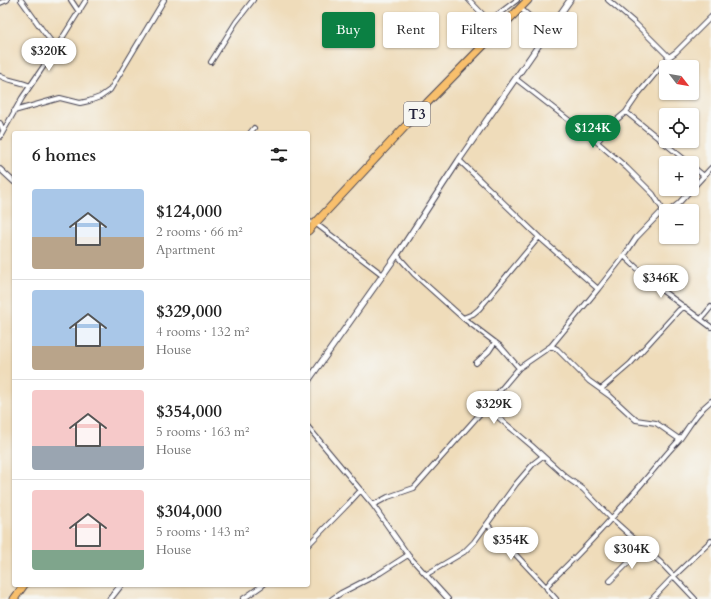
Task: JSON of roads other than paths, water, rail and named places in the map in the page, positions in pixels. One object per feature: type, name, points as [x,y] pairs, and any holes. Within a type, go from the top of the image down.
[{"type":"highway","name":"T3","points":[[511,17],[528,0]]},
{"type":"highway","name":"T3","points":[[311,223],[369,166],[427,103],[481,48]]},
{"type":"highway","points":[[14,599],[23,587]]},
{"type":"street","points":[[0,2],[6,0]]},
{"type":"street","points":[[21,0],[56,48]]},
{"type":"street","points":[[71,0],[79,12]]},
{"type":"street","points":[[0,137],[14,111],[86,0]]},
{"type":"street","points":[[14,111],[60,98],[80,103],[100,97],[110,90],[164,0]]},
{"type":"street","points":[[211,62],[236,22],[253,0]]},
{"type":"street","points":[[469,0],[480,12]]},
{"type":"street","points":[[502,12],[517,0]]},
{"type":"street","points":[[562,12],[570,0]]},
{"type":"street","points":[[608,0],[636,24],[670,57]]},
{"type":"street","points":[[520,8],[525,12]]},
{"type":"street","points":[[597,142],[614,122],[626,112],[639,93],[670,57],[711,17]]},
{"type":"street","points":[[310,378],[397,255],[459,160],[537,48]]},
{"type":"street","points":[[0,76],[6,79],[23,82],[30,86]]},
{"type":"street","points":[[516,79],[597,142],[641,181],[653,194],[659,204]]},
{"type":"street","points":[[626,112],[680,156]]},
{"type":"street","points":[[0,123],[4,130]]},
{"type":"street","points":[[459,160],[539,237],[598,289]]},
{"type":"street","points":[[678,204],[711,168]]},
{"type":"street","points":[[0,169],[12,180]]},
{"type":"street","points":[[699,172],[704,176]]},
{"type":"street","points":[[373,505],[388,497],[414,488],[519,368],[551,346],[624,256],[636,238],[659,216]]},
{"type":"street","points":[[311,223],[383,275]]},
{"type":"street","points":[[463,318],[473,314],[479,309],[539,237]]},
{"type":"street","points":[[397,255],[414,274],[463,318],[495,342],[519,368]]},
{"type":"street","points":[[624,256],[656,286],[711,327]]},
{"type":"street","points":[[601,389],[630,364],[679,310],[685,307]]},
{"type":"street","points":[[701,319],[711,307]]},
{"type":"street","points":[[476,364],[489,351],[495,342]]},
{"type":"street","points":[[551,346],[557,349],[589,381],[601,389],[636,420],[656,423],[679,439]]},
{"type":"street","points":[[547,588],[552,580],[612,519],[623,503],[679,439],[702,408],[711,401]]},
{"type":"street","points":[[486,407],[544,456],[566,477],[583,489],[612,519],[644,547],[695,599]]},
{"type":"street","points":[[310,429],[373,505],[408,555],[427,574],[448,599]]},
{"type":"street","points":[[427,574],[464,552],[474,542],[516,484],[534,463],[544,456]]},
{"type":"street","points":[[310,543],[361,490]]},
{"type":"street","points":[[487,524],[556,599]]},
{"type":"street","points":[[652,599],[673,576],[711,540]]},
{"type":"street","points":[[610,581],[644,547]]},
{"type":"street","points":[[332,599],[341,592],[380,573],[408,555]]},
{"type":"street","points":[[110,599],[119,587]]},
{"type":"street","points":[[243,599],[259,587]]}]
